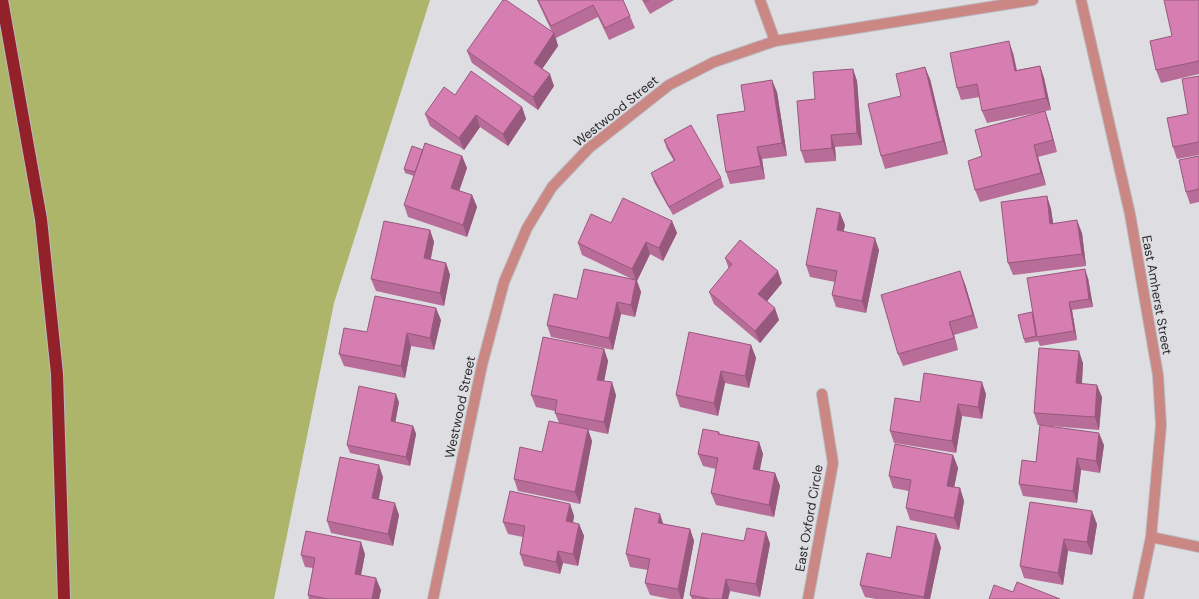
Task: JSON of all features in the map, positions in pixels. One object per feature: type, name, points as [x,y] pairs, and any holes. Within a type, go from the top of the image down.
[{"type":"highway","points":[[2,0],[41,219],[57,374],[64,599]]},
{"type":"street","points":[[760,0],[775,41]]},
{"type":"street","name":"Westwood Street","points":[[432,599],[482,365],[504,282],[527,228],[552,187],[589,148],[669,85],[714,62],[775,41],[1033,0]]},
{"type":"street","name":"East Amherst Street","points":[[1081,0],[1130,214],[1158,374],[1161,425],[1151,536],[1138,599]]},
{"type":"street","name":"East Oxford Circle","points":[[808,599],[833,463],[822,394]]},
{"type":"street","points":[[1151,536],[1199,547]]},
{"type":"green space","points":[[0,0],[430,0],[334,303],[274,599],[0,599]]},
{"type":"building","points":[[503,0],[506,0],[554,33],[534,63],[550,74],[533,97],[467,51]]},
{"type":"building","points":[[538,0],[623,0],[630,16],[605,28],[593,5],[551,26]]},
{"type":"building","points":[[1164,0],[1199,0],[1199,61],[1156,70],[1150,41],[1172,36]]},
{"type":"building","points":[[1009,41],[1015,71],[1040,66],[1046,98],[982,111],[977,84],[957,88],[950,53]]},
{"type":"building","points":[[925,67],[943,141],[881,156],[868,104],[901,96],[896,74]]},
{"type":"building","points":[[853,69],[857,133],[831,135],[832,148],[801,151],[797,101],[815,99],[813,72]]},
{"type":"building","points":[[471,71],[522,107],[503,134],[476,115],[459,138],[425,114],[444,87],[455,95]]},
{"type":"building","points":[[1199,76],[1199,142],[1173,147],[1167,118],[1188,114],[1182,79]]},
{"type":"building","points":[[772,80],[782,143],[757,147],[761,166],[726,172],[717,115],[745,111],[741,85]]},
{"type":"building","points":[[1045,111],[1053,140],[1034,145],[1041,173],[975,190],[968,161],[982,156],[975,130]]},
{"type":"building","points":[[691,125],[721,178],[669,207],[651,173],[675,160],[664,140]]},
{"type":"building","points":[[425,143],[462,156],[451,188],[472,195],[463,225],[404,205]]},
{"type":"building","points":[[412,146],[423,150],[415,172],[404,169]]},
{"type":"building","points":[[1199,156],[1199,189],[1186,192],[1179,160]]},
{"type":"building","points":[[1047,196],[1050,224],[1077,220],[1082,254],[1008,263],[1001,202]]},
{"type":"building","points":[[623,198],[672,221],[659,248],[646,242],[632,269],[578,243],[591,214],[611,223]]},
{"type":"building","points":[[817,208],[840,213],[837,230],[875,238],[862,301],[832,295],[837,271],[806,265]]},
{"type":"building","points":[[384,221],[430,230],[424,258],[446,263],[440,293],[371,279]]},
{"type":"building","points":[[740,240],[778,271],[758,294],[775,308],[755,331],[709,292],[732,264],[725,258]]},
{"type":"building","points":[[584,269],[636,280],[631,305],[617,302],[609,338],[547,325],[554,294],[577,299]]},
{"type":"building","points":[[1085,269],[1089,299],[1069,302],[1074,331],[1037,337],[1027,278]]},
{"type":"building","points":[[960,271],[973,315],[949,322],[954,338],[898,354],[881,295]]},
{"type":"building","points":[[375,296],[436,308],[430,338],[407,333],[401,366],[339,354],[344,328],[367,332]]},
{"type":"building","points":[[1032,312],[1036,336],[1024,339],[1018,315]]},
{"type":"building","points":[[689,332],[751,345],[745,376],[721,371],[714,403],[676,395]]},
{"type":"building","points":[[543,337],[604,349],[597,380],[612,382],[604,422],[555,413],[557,400],[531,395]]},
{"type":"building","points":[[1039,348],[1079,351],[1076,383],[1097,385],[1095,417],[1034,413]]},
{"type":"building","points":[[924,373],[982,382],[978,407],[958,404],[952,441],[890,431],[895,398],[920,402]]},
{"type":"building","points":[[359,386],[396,394],[391,421],[413,426],[406,457],[347,445]]},
{"type":"building","points":[[549,421],[588,429],[575,492],[514,479],[520,447],[542,452]]},
{"type":"building","points":[[1040,425],[1099,433],[1096,461],[1077,458],[1073,491],[1019,484],[1022,460],[1036,462]]},
{"type":"building","points":[[703,429],[719,432],[718,434],[759,442],[753,469],[775,473],[769,505],[711,493],[718,458],[698,454]]},
{"type":"building","points":[[895,444],[953,455],[947,486],[960,488],[954,518],[906,508],[911,480],[889,476]]},
{"type":"building","points":[[340,457],[379,465],[372,498],[395,503],[388,534],[327,521]]},
{"type":"building","points":[[510,491],[570,504],[566,521],[579,524],[573,554],[558,551],[556,562],[520,554],[525,526],[503,522]]},
{"type":"building","points":[[1030,502],[1092,511],[1087,542],[1064,539],[1058,573],[1020,566]]},
{"type":"building","points":[[635,508],[660,514],[658,523],[690,529],[678,589],[645,583],[650,559],[626,554]]},
{"type":"building","points":[[897,526],[936,534],[924,597],[860,585],[867,553],[891,558]]},
{"type":"building","points":[[747,528],[766,532],[756,584],[726,579],[722,599],[710,599],[690,595],[702,533],[744,541]]},
{"type":"building","points":[[306,531],[361,542],[355,574],[376,578],[372,599],[328,599],[308,595],[315,558],[301,555]]},
{"type":"building","points":[[1017,582],[1060,599],[989,599],[994,585],[1013,592]]}]
